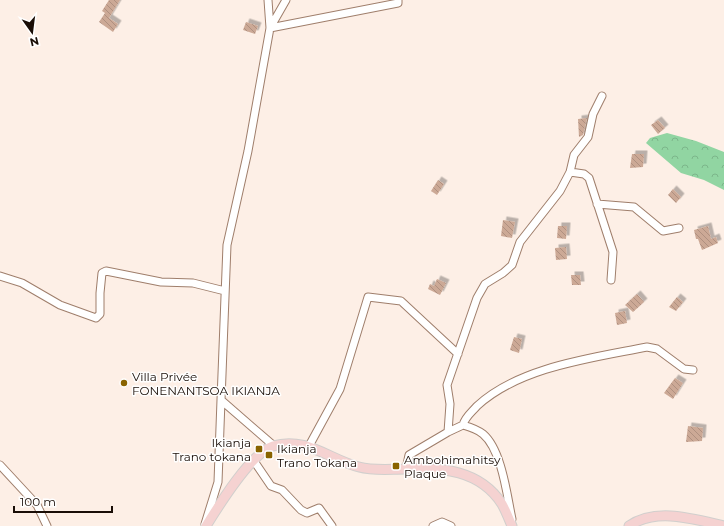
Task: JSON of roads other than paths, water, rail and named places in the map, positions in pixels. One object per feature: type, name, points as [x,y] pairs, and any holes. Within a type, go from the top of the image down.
[{"type":"main road","points":[[205,526],[227,494],[258,454],[274,446],[294,443],[309,446],[359,467],[406,469],[440,468],[462,472],[481,482],[492,492],[502,504],[513,526]]},
{"type":"main road","points":[[629,526],[648,517],[671,516],[694,519],[724,526]]},
{"type":"street","points":[[205,526],[218,482],[227,245],[248,151],[270,28],[268,0]]},
{"type":"street","points":[[270,28],[286,0]]},
{"type":"street","points":[[270,28],[398,3],[398,0]]},
{"type":"street","points":[[448,432],[450,404],[447,385],[477,298],[485,284],[503,273],[512,265],[523,237],[560,191],[570,172],[574,156],[588,137],[593,114],[602,96]]},
{"type":"street","points":[[570,172],[584,174],[589,178],[613,252],[611,280]]},
{"type":"street","points":[[597,204],[634,207],[664,231],[679,228]]},
{"type":"street","points":[[0,276],[22,282],[60,305],[96,318],[100,314],[102,274],[106,271],[161,282],[193,283],[225,291]]},
{"type":"street","points":[[309,446],[340,389],[368,297],[401,301],[458,354]]},
{"type":"street","points":[[406,469],[409,456],[462,425],[465,418],[488,397],[506,385],[563,365],[647,347],[657,349],[684,369],[692,370]]},
{"type":"street","points":[[221,400],[274,446]]},
{"type":"street","points":[[462,425],[483,434],[490,443],[498,461],[513,526]]},
{"type":"street","points":[[254,461],[271,486],[282,490],[301,510],[307,513],[319,508],[332,526]]},
{"type":"street","points":[[0,465],[37,505],[47,526]]},
{"type":"street","points":[[433,526],[442,522],[451,526]]},
{"type":"place","name":"Villa Privée FONENANTSOA IKIANJA","points":[[124,383]]},
{"type":"place","name":"Ikianja Trano tokana","points":[[259,449]]},
{"type":"place","name":"Ikianja Trano Tokana","points":[[269,455]]},
{"type":"place","name":"Ambohimahitsy Plaque","points":[[396,466]]}]
